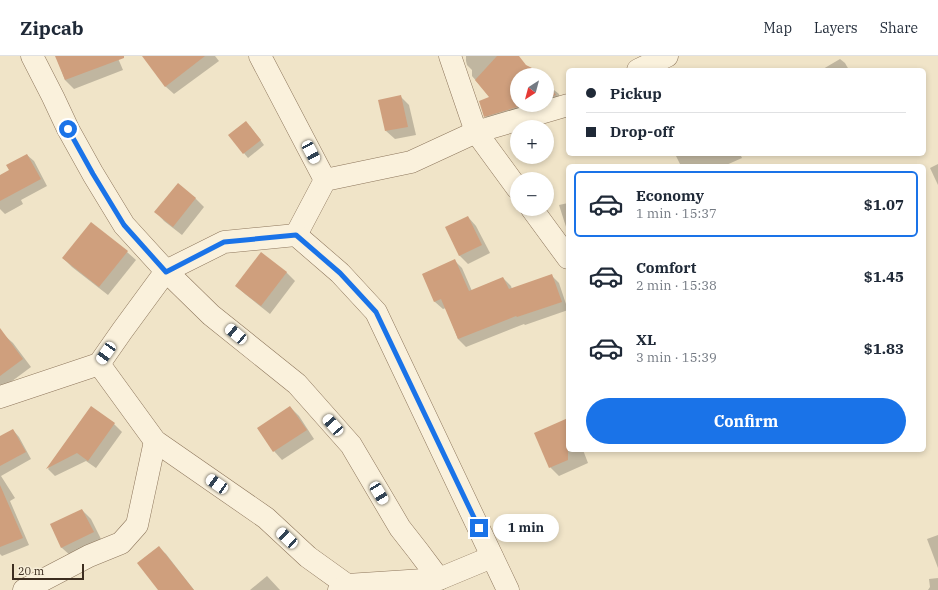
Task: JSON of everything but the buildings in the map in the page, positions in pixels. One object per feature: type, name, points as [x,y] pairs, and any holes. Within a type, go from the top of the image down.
[{"type":"street","points":[[32,56],[68,129],[124,225],[166,272],[211,314],[297,384],[351,446],[400,528],[439,579]]},
{"type":"street","points":[[260,56],[325,180]]},
{"type":"street","points":[[450,56],[476,132],[510,178]]},
{"type":"street","points":[[642,68],[668,56]]},
{"type":"street","points":[[325,180],[411,162],[476,132],[566,105]]},
{"type":"street","points":[[296,235],[325,180]]},
{"type":"street","points":[[537,216],[566,255]]},
{"type":"street","points":[[0,397],[99,364],[166,272],[224,242],[296,235],[340,273],[376,312],[508,590]]},
{"type":"street","points":[[99,364],[155,441],[266,518],[308,557],[346,588],[439,579],[492,557]]},
{"type":"street","points":[[24,590],[89,556],[121,543],[137,525],[155,441]]},
{"type":"route","points":[[68,129],[124,225],[166,272],[224,242],[296,235],[340,273],[376,312],[479,528]]}]
